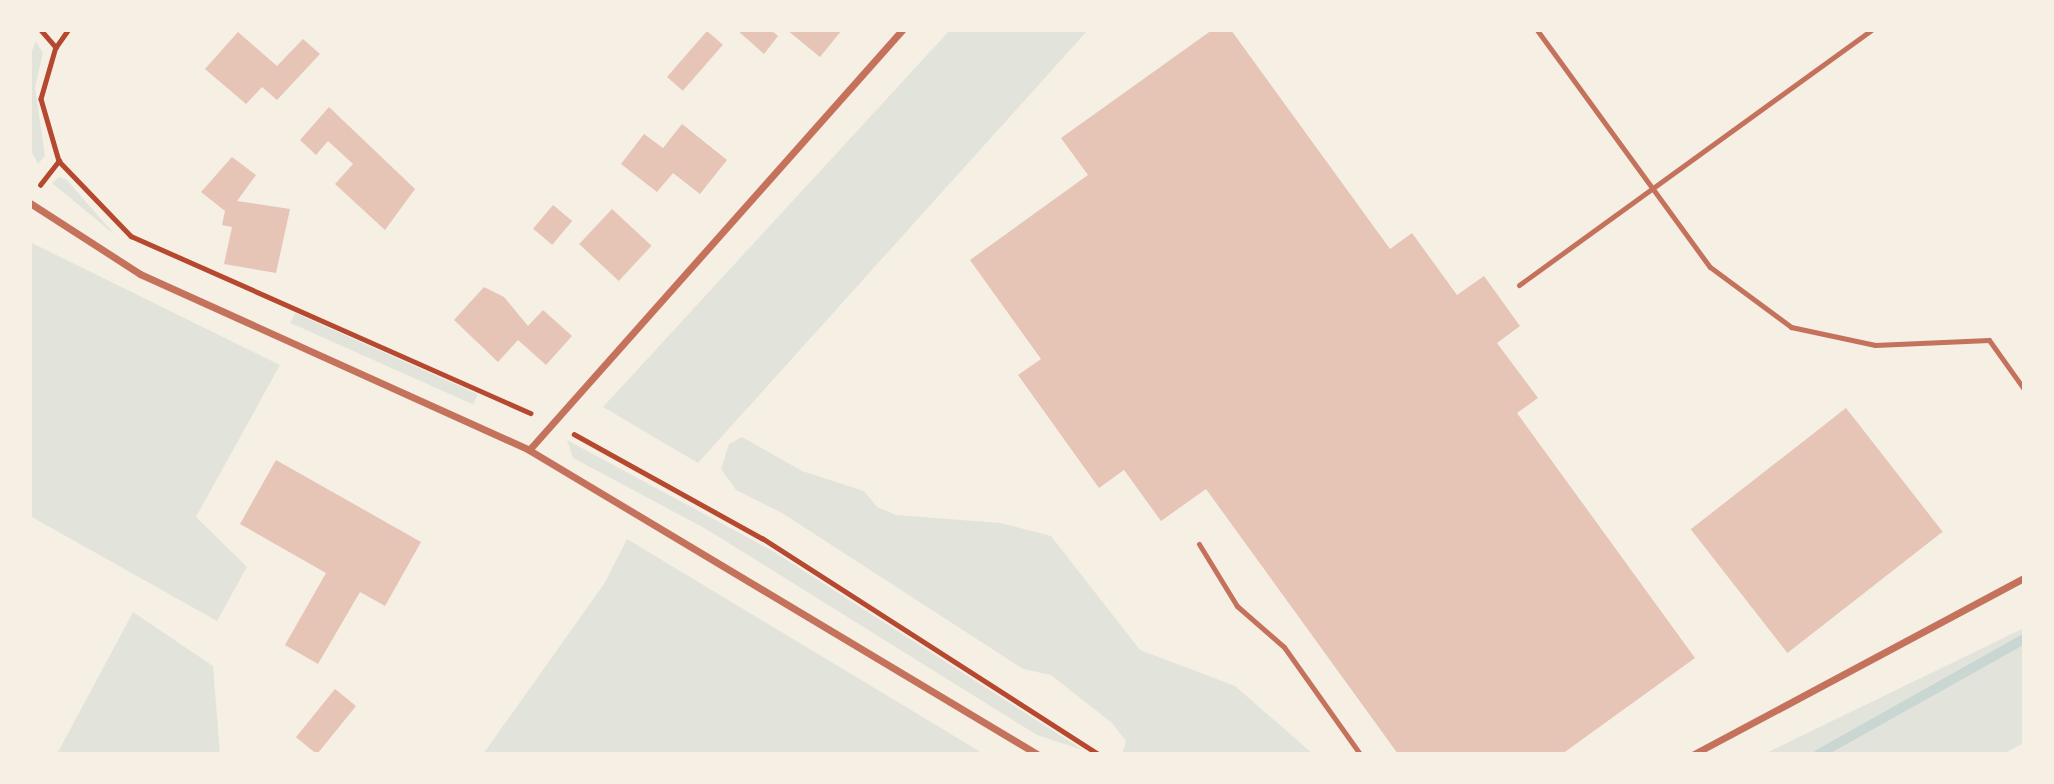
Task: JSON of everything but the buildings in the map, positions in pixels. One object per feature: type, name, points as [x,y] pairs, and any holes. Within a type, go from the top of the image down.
[{"type":"street","points":[[529,450],[902,30]]},
{"type":"street","points":[[30,202],[140,274],[529,450],[1037,754]]},
{"type":"street","points":[[1694,754],[2024,578]]},
{"type":"lane","points":[[1537,30],[1710,267],[1791,327],[1875,345],[1989,340],[2024,389]]},
{"type":"lane","points":[[1519,285],[1871,30]]},
{"type":"lane","points":[[1199,544],[1237,606],[1284,648],[1360,754]]},
{"type":"path","points":[[41,30],[57,47]]},
{"type":"path","points":[[68,30],[57,47],[41,99],[59,161],[131,236],[553,423],[762,538],[1098,754]]},
{"type":"path","points":[[37,188],[59,161]]},
{"type":"shaded area","points":[[950,30],[1088,30],[698,463],[603,407]]},
{"type":"shaded area","points":[[36,41],[43,53],[35,87],[45,156],[38,164],[30,149],[30,56]]},
{"type":"shaded area","points":[[59,177],[67,180],[115,235],[52,183]]},
{"type":"shaded area","points":[[30,242],[280,365],[196,517],[247,567],[217,621],[30,516]]},
{"type":"shaded area","points":[[295,313],[478,394],[473,404],[291,323]]},
{"type":"shaded area","points":[[742,437],[802,471],[864,491],[877,507],[896,515],[1001,523],[1051,536],[1140,650],[1235,686],[1313,754],[1122,754],[1126,741],[1112,723],[1051,675],[1023,669],[782,513],[736,490],[721,469],[729,444]]},
{"type":"shaded area","points":[[567,440],[771,550],[1083,750],[1037,735],[706,529],[573,458]]},
{"type":"shaded area","points":[[627,539],[984,754],[483,754],[604,584]]},
{"type":"shaded area","points":[[133,612],[213,666],[220,754],[57,754]]},
{"type":"shaded area","points":[[2024,628],[2024,743],[2003,754],[1764,754]]},
{"type":"waterway","points":[[1819,754],[2024,639]]}]
